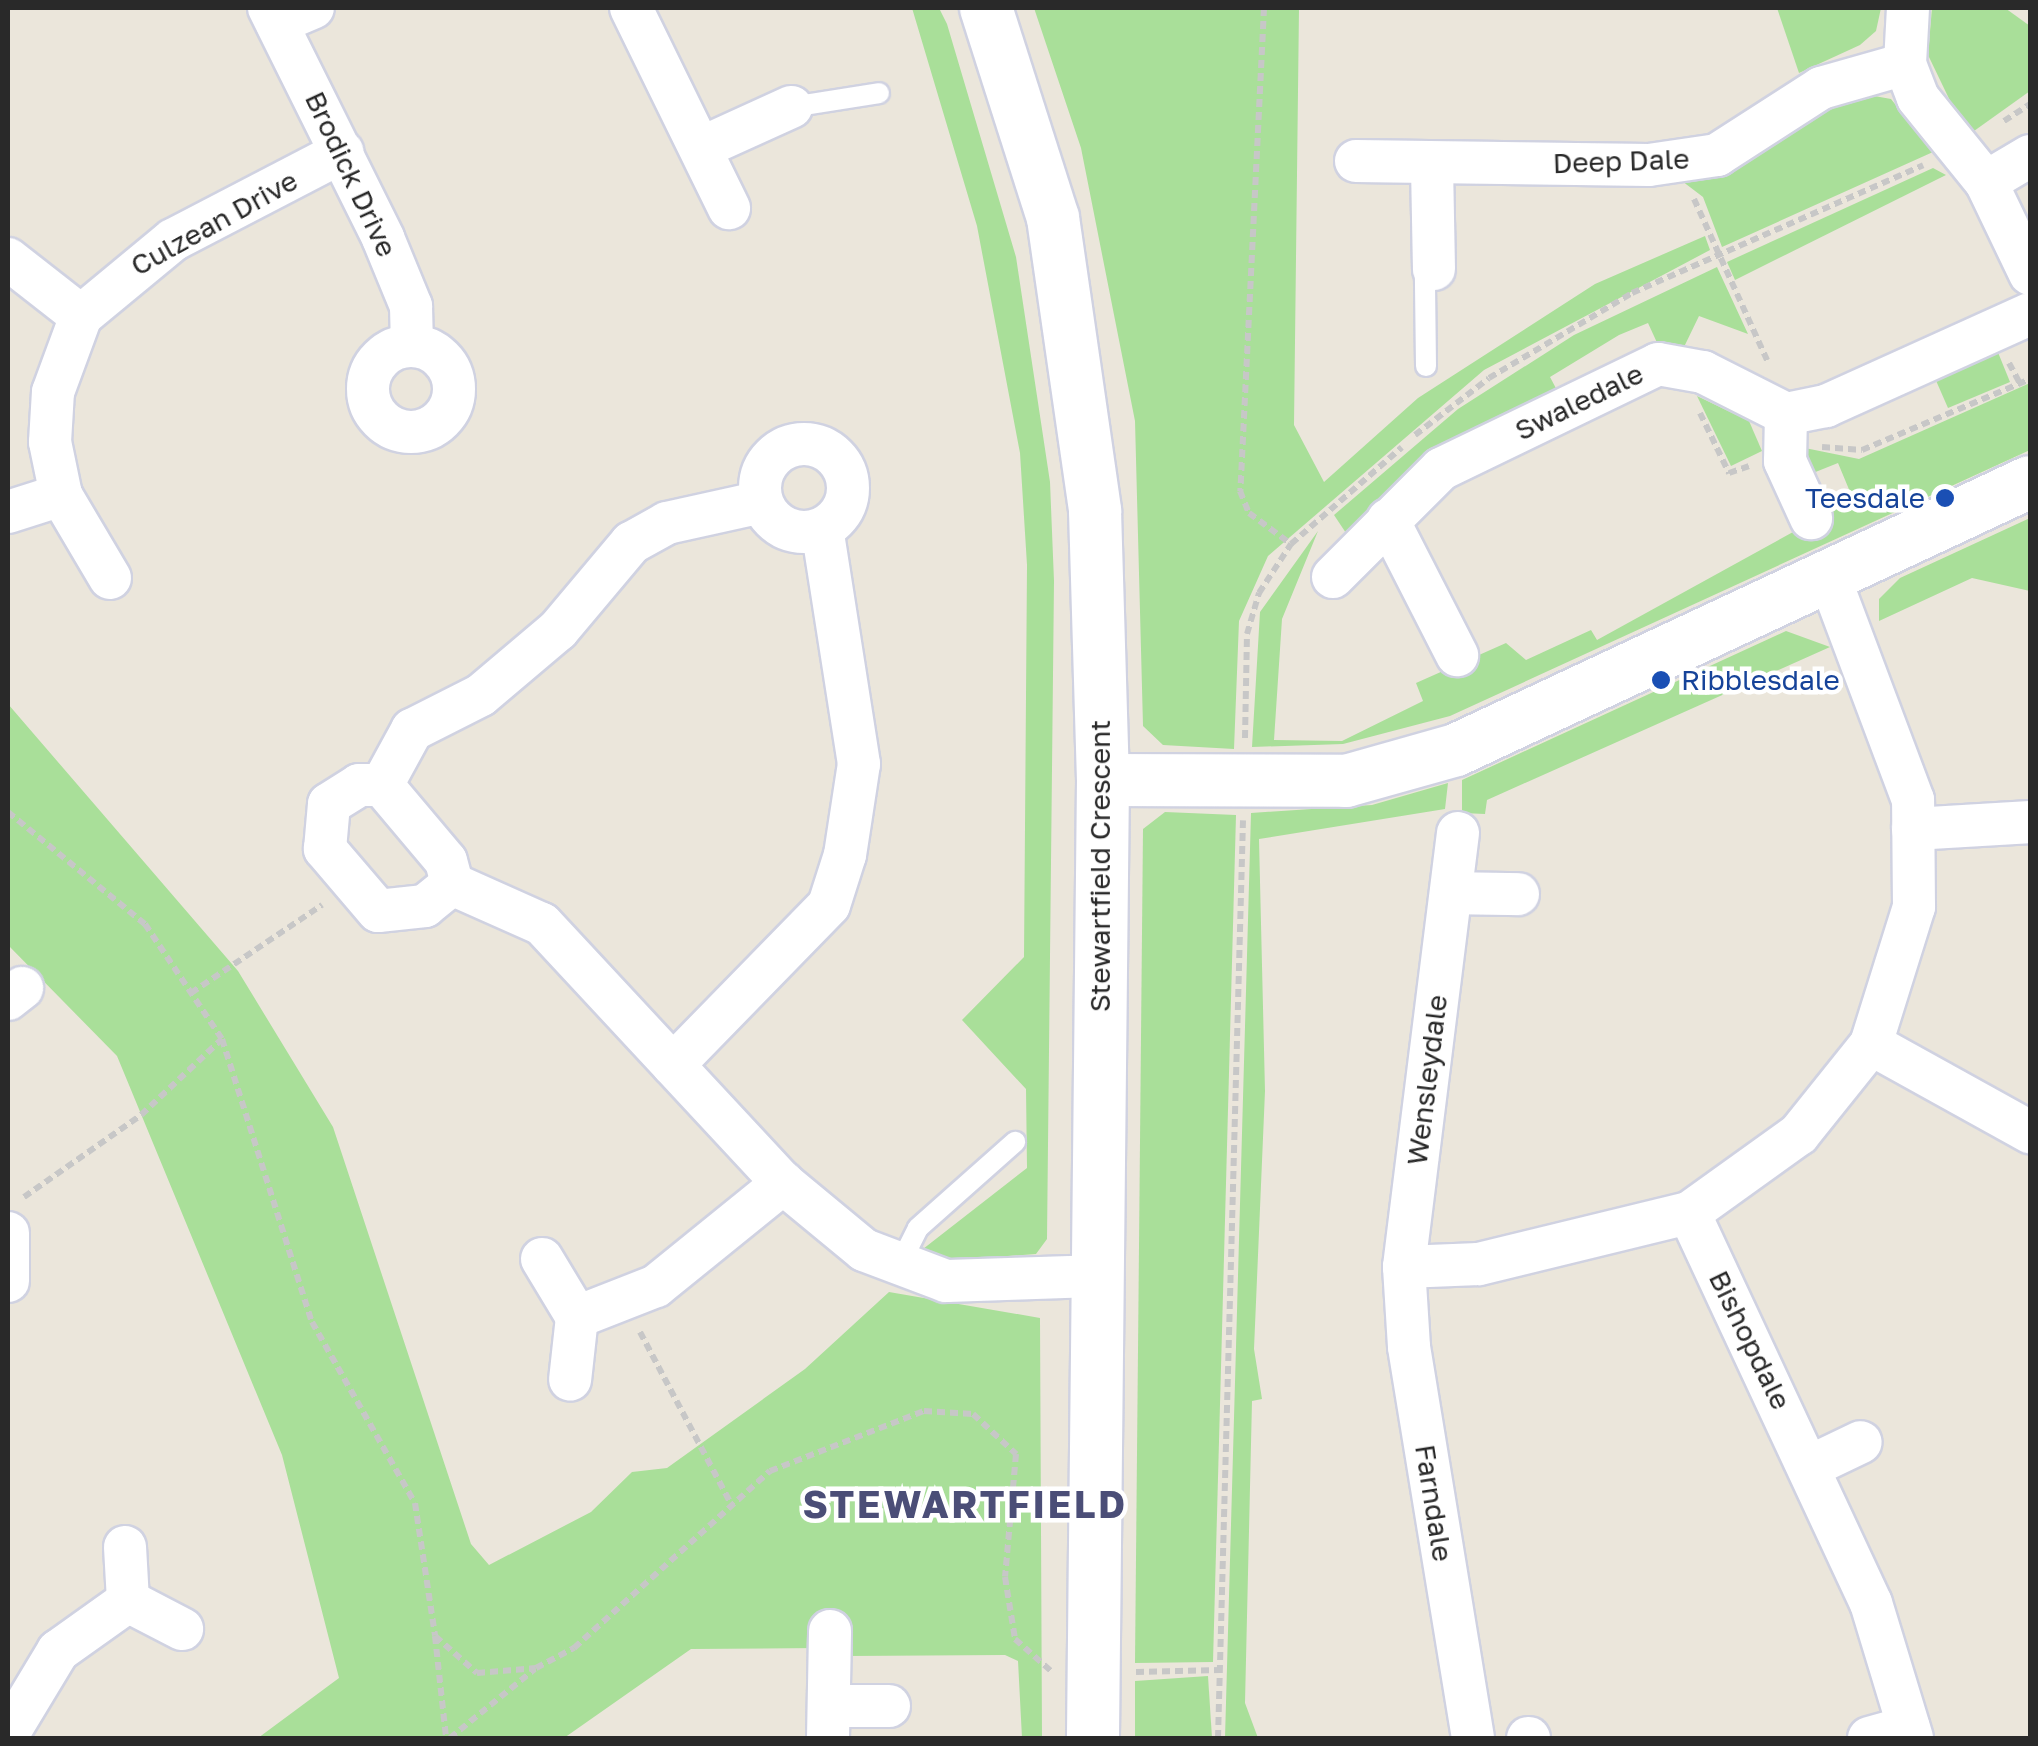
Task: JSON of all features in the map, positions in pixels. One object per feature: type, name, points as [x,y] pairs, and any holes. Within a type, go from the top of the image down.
[{"type":"street","points":[[632,8],[703,146],[729,208]]},
{"type":"street","name":"Stewartfield Crescent","points":[[986,8],[1053,218],[1076,333],[1095,511],[1104,780],[1095,1276],[1066,1670],[1093,1738]]},
{"type":"street","points":[[1908,8],[1905,64],[1931,118],[1986,182],[2030,274]]},
{"type":"street","name":"Brodick Drive","points":[[287,12],[342,152],[411,306],[412,346]]},
{"type":"street","name":"Deep Dale","points":[[1356,161],[1432,166],[1649,165],[1717,156],[1821,88],[1905,64]]},
{"type":"street","points":[[703,146],[792,107]]},
{"type":"street","name":"Culzean Drive","points":[[81,316],[173,240],[342,152]]},
{"type":"street","points":[[1986,182],[2030,156]]},
{"type":"street","points":[[1432,166],[1434,269]]},
{"type":"street","points":[[8,259],[81,316],[53,392],[61,495],[110,578]]},
{"type":"street","points":[[1811,518],[1785,438],[1826,406],[2030,314]]},
{"type":"street","name":"Swaledale","points":[[1333,577],[1441,469],[1675,363],[1785,438]]},
{"type":"street","points":[[815,445],[847,477],[844,508],[822,529],[793,531],[762,502],[772,458],[815,445]]},
{"type":"street","points":[[1104,780],[1346,781],[1456,750],[2030,482]]},
{"type":"street","points":[[8,512],[61,495]]},
{"type":"street","points":[[452,884],[403,915],[378,912],[325,849],[323,818],[339,794],[382,784],[412,730],[482,695],[558,630],[631,543],[667,523],[762,502]]},
{"type":"street","points":[[1388,520],[1457,655]]},
{"type":"street","points":[[673,1064],[829,905],[845,854],[859,764],[822,529]]},
{"type":"street","points":[[1404,1267],[1479,1264],[1689,1213],[1799,1134],[1871,1044],[1914,907],[1913,829],[1903,754],[1829,576]]},
{"type":"street","points":[[382,784],[446,861],[452,884]]},
{"type":"street","points":[[1913,829],[2030,822]]},
{"type":"street","name":"Wensleydale","points":[[1404,1267],[1458,832]]},
{"type":"street","points":[[452,884],[542,924],[783,1183],[864,1250],[946,1281],[1095,1276]]},
{"type":"street","points":[[1451,893],[1518,894]]},
{"type":"street","points":[[1871,1044],[2030,1132]]},
{"type":"street","points":[[577,1317],[626,1298],[739,1228],[783,1183]]},
{"type":"street","name":"Bishopdale","points":[[1689,1213],[1812,1466],[1895,1664],[1911,1733],[1869,1738]]},
{"type":"street","points":[[8,1281],[11,1219]]},
{"type":"street","points":[[542,1259],[577,1317],[570,1380]]},
{"type":"street","name":"Farndale","points":[[1404,1267],[1408,1347],[1473,1738]]},
{"type":"street","points":[[1812,1466],[1861,1442]]},
{"type":"street","points":[[126,1547],[128,1601]]},
{"type":"street","points":[[128,1601],[182,1629]]},
{"type":"street","points":[[8,1734],[58,1651],[128,1601]]},
{"type":"street","points":[[830,1631],[829,1722],[889,1706]]},
{"type":"lane","points":[[792,107],[880,93]]},
{"type":"lane","points":[[1426,366],[1425,278],[1434,269]]},
{"type":"lane","points":[[900,1266],[918,1228],[1015,1142]]},
{"type":"path","points":[[1264,8],[1240,490],[1249,513],[1291,544]]},
{"type":"path","points":[[1649,165],[1700,205],[1785,438]]},
{"type":"path","points":[[1675,363],[1729,473],[1785,438],[1862,450],[2030,380]]},
{"type":"path","points":[[190,993],[352,885]]},
{"type":"path","points":[[11,1219],[140,1115],[222,1039]]},
{"type":"path","points":[[626,1298],[730,1502]]},
{"type":"path","points":[[435,1636],[448,1738]]},
{"type":"path","points":[[448,1738],[536,1668]]},
{"type":"path","points":[[1066,1670],[1220,1670]]},
{"type":"green space","points":[[912,8],[939,8],[947,24],[1016,257],[1050,482],[1054,581],[1047,1239],[1036,1254],[954,1260],[923,1249],[1027,1168],[1026,1089],[962,1020],[1024,957],[1027,565],[1020,453],[977,226]]},
{"type":"green space","points":[[1034,8],[1299,8],[1294,425],[1324,482],[1418,398],[1595,284],[1705,236],[1710,250],[1484,370],[1268,556],[1239,621],[1234,749],[1163,745],[1143,726],[1135,421],[1081,148]]},
{"type":"green space","points":[[1777,8],[1881,8],[1876,31],[1860,45],[1799,73]]},
{"type":"green space","points":[[1932,8],[2005,8],[2030,26],[2030,91],[1967,136],[1928,55]]},
{"type":"green space","points":[[1852,92],[1891,99],[1933,152],[1722,247],[1703,197],[1678,178]]},
{"type":"green space","points":[[1933,168],[1946,175],[1735,280],[1727,262]]},
{"type":"green space","points":[[1717,267],[1748,334],[1699,316],[1684,347],[1659,347],[1648,323],[1619,335],[1550,377],[1559,394],[1348,536],[1334,515],[1458,409],[1574,335]]},
{"type":"green space","points":[[1997,350],[2010,382],[1948,408],[1934,376]]},
{"type":"green space","points":[[2030,383],[2030,450],[1450,716],[1343,744],[1252,747],[1260,612],[1318,531],[1282,619],[1274,740],[1342,741],[1423,701],[1416,683],[1506,643],[1526,660],[1591,630],[1597,640],[1853,499],[1838,463],[1808,475],[1800,447],[1859,459]]},
{"type":"green space","points":[[1697,396],[1749,421],[1762,451],[1731,466]]},
{"type":"green space","points":[[2030,518],[2030,591],[1972,578],[1879,621],[1879,599],[1900,578]]},
{"type":"green space","points":[[1786,631],[1830,647],[1487,800],[1485,814],[1462,813],[1462,780]]},
{"type":"green space","points":[[8,704],[238,971],[333,1127],[471,1544],[489,1565],[591,1512],[632,1472],[667,1468],[805,1369],[889,1292],[1040,1318],[1042,1738],[1022,1738],[1018,1661],[1005,1655],[848,1656],[819,1648],[691,1649],[564,1738],[258,1738],[339,1678],[282,1455],[117,1056],[8,945]]},
{"type":"green space","points":[[1448,783],[1445,809],[1259,839],[1265,1091],[1254,1349],[1262,1399],[1252,1401],[1245,1703],[1258,1738],[1225,1738],[1251,813],[1372,805]]},
{"type":"green space","points":[[1165,812],[1236,815],[1213,1662],[1135,1663],[1143,829]]},
{"type":"green space","points":[[1208,1676],[1212,1738],[1135,1738],[1135,1681]]},
{"type":"place","name":"Teesdale","points":[[1945,498]]},
{"type":"place","name":"Ribblesdale","points":[[1661,680]]},
{"type":"district","name":"STEWARTFIELD","points":[[965,1504]]}]
